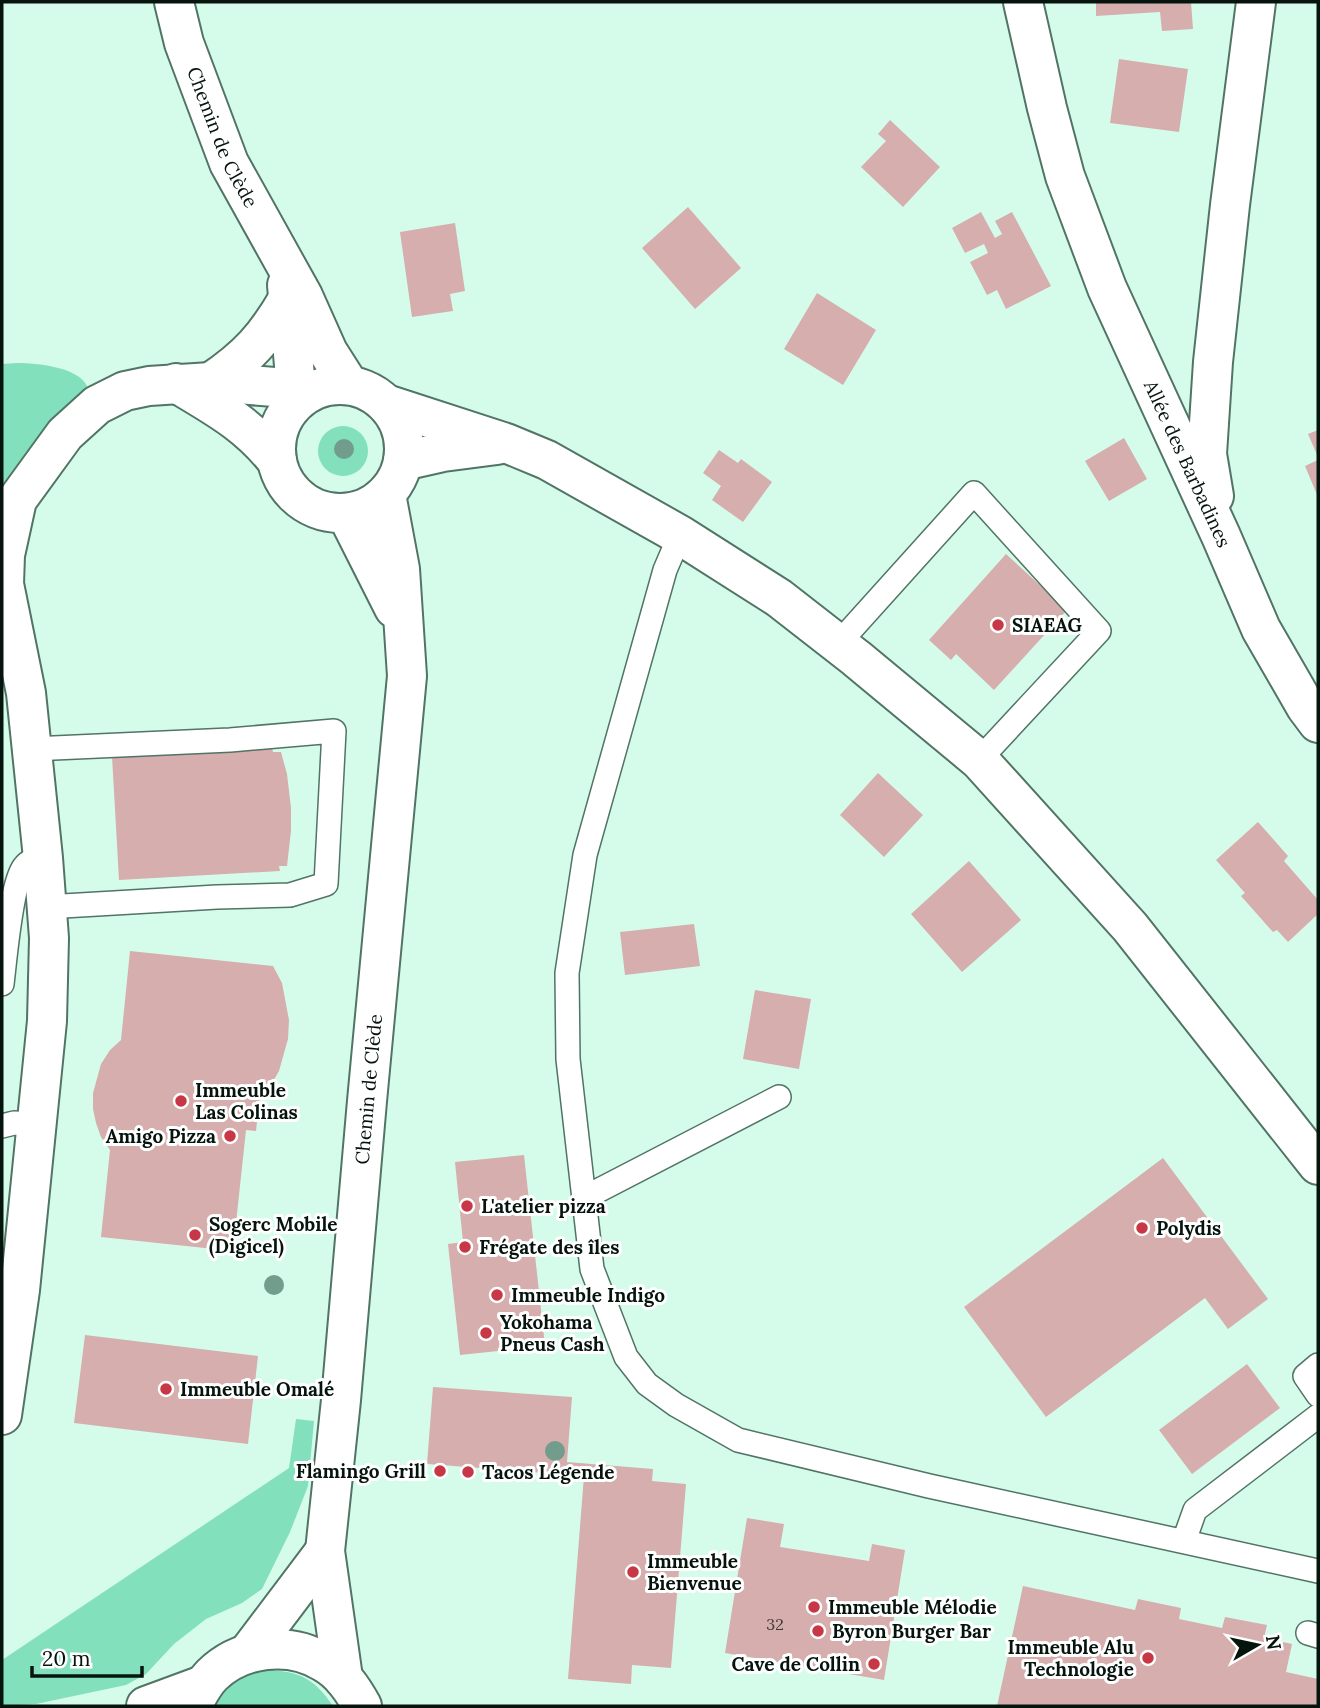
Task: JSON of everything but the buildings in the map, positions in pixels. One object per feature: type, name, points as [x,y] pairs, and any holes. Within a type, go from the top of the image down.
[{"type":"main road","name":"Chemin de Clède","points":[[174,2],[184,43],[229,163],[287,282],[302,393]]},
{"type":"main road","name":"Allée des Barbadines","points":[[1023,2],[1046,108],[1065,176],[1107,288],[1221,536]]},
{"type":"main road","name":"Allée des Barbadines","points":[[1221,536],[1207,454],[1213,362],[1256,2]]},
{"type":"main road","name":"Chemin de Clède","points":[[287,282],[303,296],[328,352],[349,385]]},
{"type":"main road","points":[[194,382],[235,365],[252,350],[275,321],[287,282]]},
{"type":"main road","points":[[1143,370],[1159,384],[1179,390],[1200,383],[1213,362]]},
{"type":"main road","points":[[194,382],[268,449],[277,461]]},
{"type":"main road","points":[[2,1410],[20,1290],[19,1125],[47,1021],[49,938],[26,693],[3,585],[5,555],[17,500],[65,434],[97,405],[125,391],[194,382],[302,393],[324,386],[349,385],[369,391],[386,404],[395,416],[404,445],[394,477],[373,504],[346,513],[319,510],[296,496],[281,474],[276,444],[279,428],[286,413],[302,393]]},
{"type":"main road","points":[[386,404],[506,443],[547,460],[680,535],[779,598],[838,644],[979,760],[1130,927],[1318,1165]]},
{"type":"main road","points":[[394,477],[443,452],[506,443]]},
{"type":"main road","name":"Chemin de Clède","points":[[353,1692],[325,1551],[407,676],[394,477]]},
{"type":"main road","name":"Chemin de Clède","points":[[346,513],[404,630]]},
{"type":"main road","points":[[1221,536],[1261,629],[1318,723]]},
{"type":"main road","points":[[248,1653],[325,1551]]},
{"type":"main road","points":[[146,1706],[197,1696],[223,1666],[248,1653],[274,1648],[299,1652],[323,1661],[353,1692]]},
{"type":"lane","points":[[838,644],[974,493],[1099,631],[979,760]]},
{"type":"lane","points":[[680,535],[665,570],[585,855],[566,972],[568,1059],[592,1269],[626,1357],[647,1384],[676,1405],[738,1440],[929,1486],[1318,1571]]},
{"type":"lane","points":[[32,749],[230,740],[334,731],[326,884],[290,895],[47,907]]},
{"type":"lane","points":[[2,984],[18,880],[23,867],[30,861],[43,858]]},
{"type":"lane","points":[[584,1198],[779,1097]]},
{"type":"lane","points":[[1318,1365],[1305,1376],[1318,1395]]},
{"type":"lane","points":[[1184,1542],[1195,1510],[1318,1416]]},
{"type":"green space","points":[[2,364],[46,365],[66,370],[75,374],[87,386],[86,394],[2,499]]},
{"type":"green space","points":[[343,426],[361,433],[368,451],[361,469],[343,476],[325,469],[318,451],[325,433]]},
{"type":"green space","points":[[296,1419],[314,1421],[308,1486],[290,1532],[262,1589],[242,1603],[206,1619],[174,1644],[146,1674],[126,1685],[36,1704],[2,1706],[2,1660],[289,1468]]},
{"type":"green space","points":[[260,1670],[294,1673],[311,1681],[333,1706],[212,1706],[233,1684]]},
{"type":"place","name":"SIAEAG","points":[[998,625]]},
{"type":"place","name":"Immeuble Las Colinas","points":[[181,1101]]},
{"type":"place","name":"Amigo Pizza","points":[[230,1136]]},
{"type":"place","name":"L'atelier pizza","points":[[467,1206]]},
{"type":"place","name":"Polydis","points":[[1142,1228]]},
{"type":"place","name":"Sogerc Mobile (Digicel)","points":[[195,1235]]},
{"type":"place","name":"Frégate des îles","points":[[465,1247]]},
{"type":"place","name":"Immeuble Indigo","points":[[497,1295]]},
{"type":"place","name":"Yokohama Pneus Cash","points":[[486,1333]]},
{"type":"place","name":"Immeuble Omalé","points":[[166,1389]]},
{"type":"place","name":"Flamingo Grill","points":[[440,1471]]},
{"type":"place","name":"Tacos Légende","points":[[468,1472]]},
{"type":"place","name":"Immeuble Bienvenue","points":[[633,1572]]},
{"type":"place","name":"Immeuble Mélodie","points":[[814,1607]]},
{"type":"place","name":"Byron Burger Bar","points":[[818,1631]]},
{"type":"place","name":"Immeuble Alu Technologie","points":[[1148,1658]]},
{"type":"place","name":"Cave de Collin","points":[[874,1664]]}]
